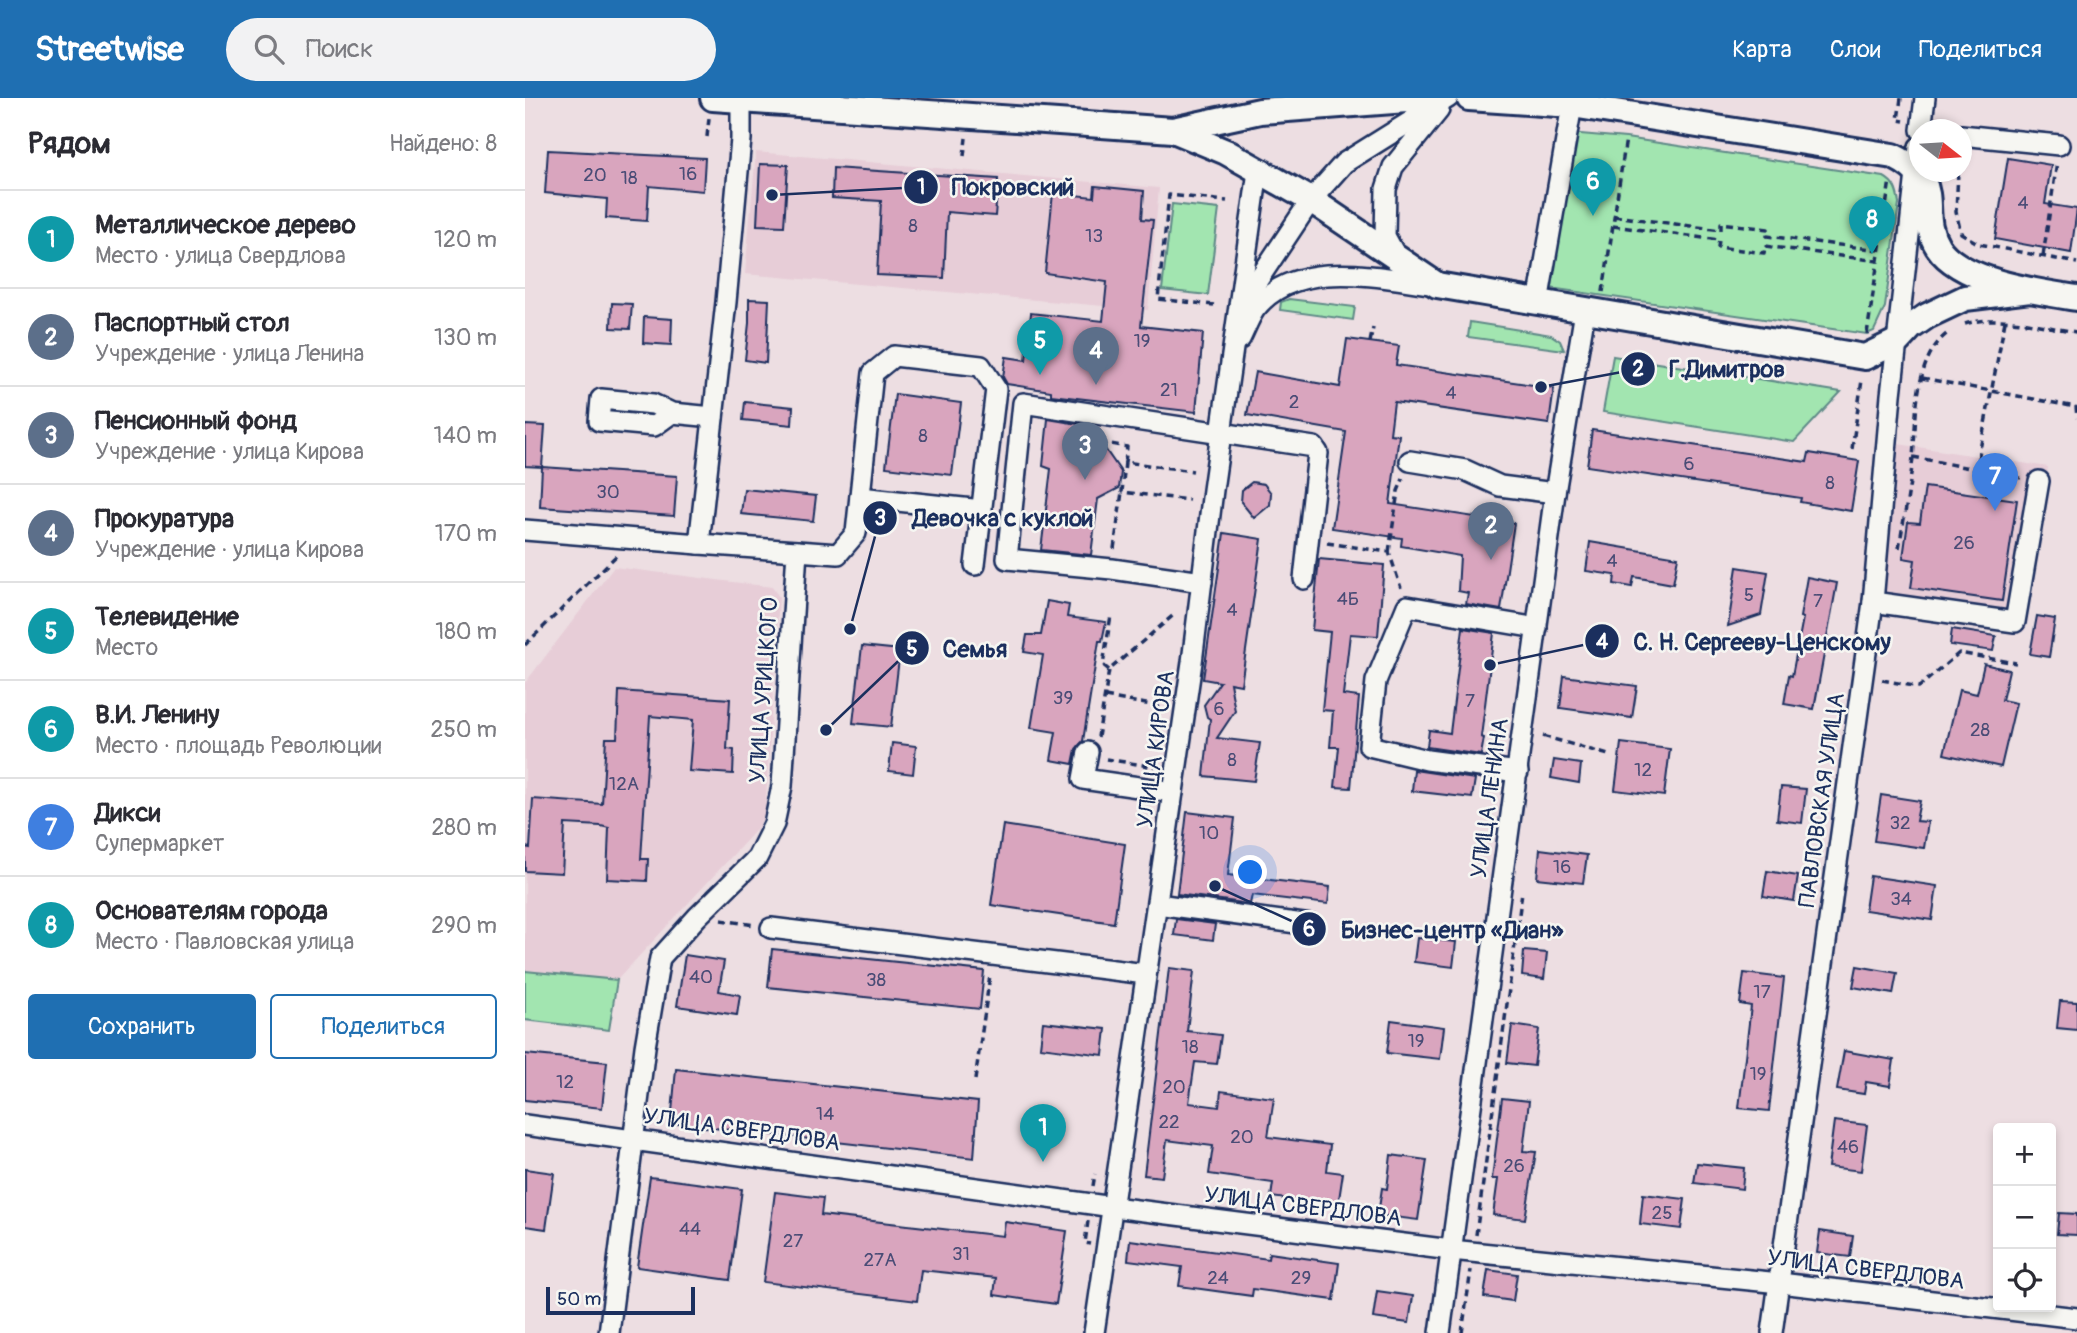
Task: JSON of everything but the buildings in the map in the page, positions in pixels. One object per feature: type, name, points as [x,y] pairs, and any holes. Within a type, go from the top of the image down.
[{"type":"main road","points":[[713,98],[1173,130],[1226,152],[1311,200],[1437,285],[1538,303],[1593,303],[1865,357],[1898,341],[1911,327],[1927,316],[1965,298],[2031,290]]},
{"type":"main road","points":[[1173,130],[1260,105],[1433,98]]},
{"type":"main road","points":[[1469,98],[1572,105],[1601,104],[1893,156],[1909,165]]},
{"type":"main road","points":[[1924,182],[1927,186],[1931,227],[1937,245],[1951,262],[1997,281],[2077,298]]},
{"type":"street","points":[[1239,308],[1311,200],[1344,163],[1448,98]]},
{"type":"street","points":[[1397,258],[1385,236],[1386,189],[1393,167],[1448,98]]},
{"type":"street","points":[[1922,119],[1925,98]]},
{"type":"street","points":[[699,544],[741,139],[741,99]]},
{"type":"street","points":[[1538,303],[1572,105]]},
{"type":"street","points":[[1972,136],[2059,145]]},
{"type":"street","name":"УЛИЦА КИРОВА","points":[[1094,1333],[1173,792],[1258,171]]},
{"type":"street","name":"ПАВЛОВСКАЯ УЛИЦА","points":[[1772,1333],[1873,601],[1916,182]]},
{"type":"street","points":[[1232,355],[1255,310],[1272,293],[1302,278],[1364,276],[1437,285]]},
{"type":"street","name":"УЛИЦА ЛЕНИНА","points":[[1440,1333],[1555,493],[1593,303]]},
{"type":"street","points":[[525,530],[838,554],[856,533],[873,373],[894,356],[981,366],[996,389],[975,565]]},
{"type":"street","points":[[1202,582],[1112,569],[1007,559],[1023,403],[1314,447],[1317,450],[1304,579]]},
{"type":"street","points":[[672,413],[713,417]]},
{"type":"street","points":[[1410,461],[1465,470],[1500,486],[1555,493]]},
{"type":"street","points":[[1873,601],[2015,622],[2039,481]]},
{"type":"street","points":[[860,496],[982,510]]},
{"type":"street","name":"УЛИЦА УРИЦКОГО","points":[[609,1333],[645,1047],[660,958],[757,858],[774,824],[782,786],[797,551]]},
{"type":"street","points":[[1518,772],[1427,760],[1369,747],[1376,681],[1407,606],[1537,628]]},
{"type":"street","points":[[1093,749],[1083,779],[1173,792]]},
{"type":"street","points":[[1157,904],[1311,925]]},
{"type":"street","points":[[771,928],[1146,974]]},
{"type":"street","name":"УЛИЦА СВЕРДЛОВА","points":[[525,1125],[1113,1207],[1451,1250],[1780,1283],[2077,1318]]},
{"type":"path","points":[[1898,120],[1901,98]]},
{"type":"path","points":[[1593,303],[1613,226],[1626,138]]},
{"type":"path","points":[[2043,257],[2059,145]]},
{"type":"path","points":[[1867,334],[1890,180]]},
{"type":"path","points":[[1958,182],[1956,212],[1961,233],[1979,244],[2077,263]]},
{"type":"path","points":[[1214,305],[1158,299],[1169,195],[1227,201]]},
{"type":"path","points":[[1614,216],[1721,230],[1721,223],[1768,229],[1767,236],[1879,250]]},
{"type":"path","points":[[1613,226],[1719,240],[1718,247],[1765,253],[1765,246],[1878,261]]},
{"type":"path","points":[[1899,550],[1913,457],[1916,399],[1939,339],[1955,327],[1977,321],[2005,321],[2077,332]]},
{"type":"path","points":[[1976,470],[2005,321]]},
{"type":"path","points":[[1370,342],[1373,328]]},
{"type":"path","points":[[1922,378],[2077,406],[2077,418]]},
{"type":"path","points":[[1852,449],[1862,380]]},
{"type":"path","points":[[1100,442],[1127,447],[1112,569]]},
{"type":"path","points":[[1913,457],[2039,481]]},
{"type":"path","points":[[1407,606],[1389,552],[1398,491],[1410,461]]},
{"type":"path","points":[[1125,462],[1193,471]]},
{"type":"path","points":[[1122,492],[1189,500]]},
{"type":"path","points":[[525,645],[634,539]]},
{"type":"path","points":[[1308,540],[1389,552]]},
{"type":"path","points":[[1154,767],[1093,749],[1109,670],[1176,613]]},
{"type":"path","points":[[1109,670],[1103,665],[1111,615]]},
{"type":"path","points":[[1863,676],[1919,687],[1959,653],[2016,663]]},
{"type":"path","points":[[1105,697],[1164,706]]},
{"type":"path","points":[[1543,736],[1612,756]]},
{"type":"path","points":[[697,917],[771,928]]},
{"type":"path","points":[[975,1080],[992,955]]},
{"type":"path","points":[[1462,1333],[1472,1264]]},
{"type":"shaded area","points":[[756,152],[1159,188],[1148,310],[745,274]]},
{"type":"shaded area","points":[[1898,444],[2048,467],[2025,630],[1880,613]]},
{"type":"shaded area","points":[[614,567],[772,587],[779,597],[765,814],[757,829],[617,980],[525,971],[525,683]]},
{"type":"green space","points":[[1569,133],[1626,138],[1888,179],[1895,188],[1899,203],[1885,307],[1874,331],[1867,334],[1543,287]]},
{"type":"green space","points":[[1172,204],[1219,209],[1208,295],[1162,290]]},
{"type":"green space","points":[[1289,299],[1355,307],[1353,320],[1280,310],[1281,302]]},
{"type":"green space","points":[[1470,322],[1551,335],[1560,341],[1564,350],[1468,337]]},
{"type":"green space","points":[[1613,356],[1841,392],[1794,442],[1603,412]]},
{"type":"green space","points":[[525,971],[617,980],[609,1030],[525,1020]]},
{"type":"place","name":"Покровский","points":[[772,195]]},
{"type":"place","name":"В.И. Ленину","points":[[1593,216]]},
{"type":"place","name":"Основателям города","points":[[1872,254]]},
{"type":"place","name":"Телевидение","points":[[1040,375]]},
{"type":"place","name":"Прокуратура","points":[[1096,385]]},
{"type":"place","name":"Г.Димитров","points":[[1541,387]]},
{"type":"place","name":"Пенсионный фонд","points":[[1085,480]]},
{"type":"place","name":"Дикси","points":[[1995,511]]},
{"type":"place","name":"Паспортный стол","points":[[1491,560]]},
{"type":"place","name":"Девочка с куклой","points":[[850,629]]},
{"type":"place","name":"С. Н. Сергееву-Ценскому","points":[[1490,665]]},
{"type":"place","name":"Семья","points":[[826,730]]},
{"type":"place","name":"Бизнес-центр «Диан»","points":[[1215,886]]},
{"type":"place","name":"Металлическое дерево","points":[[1043,1162]]}]
